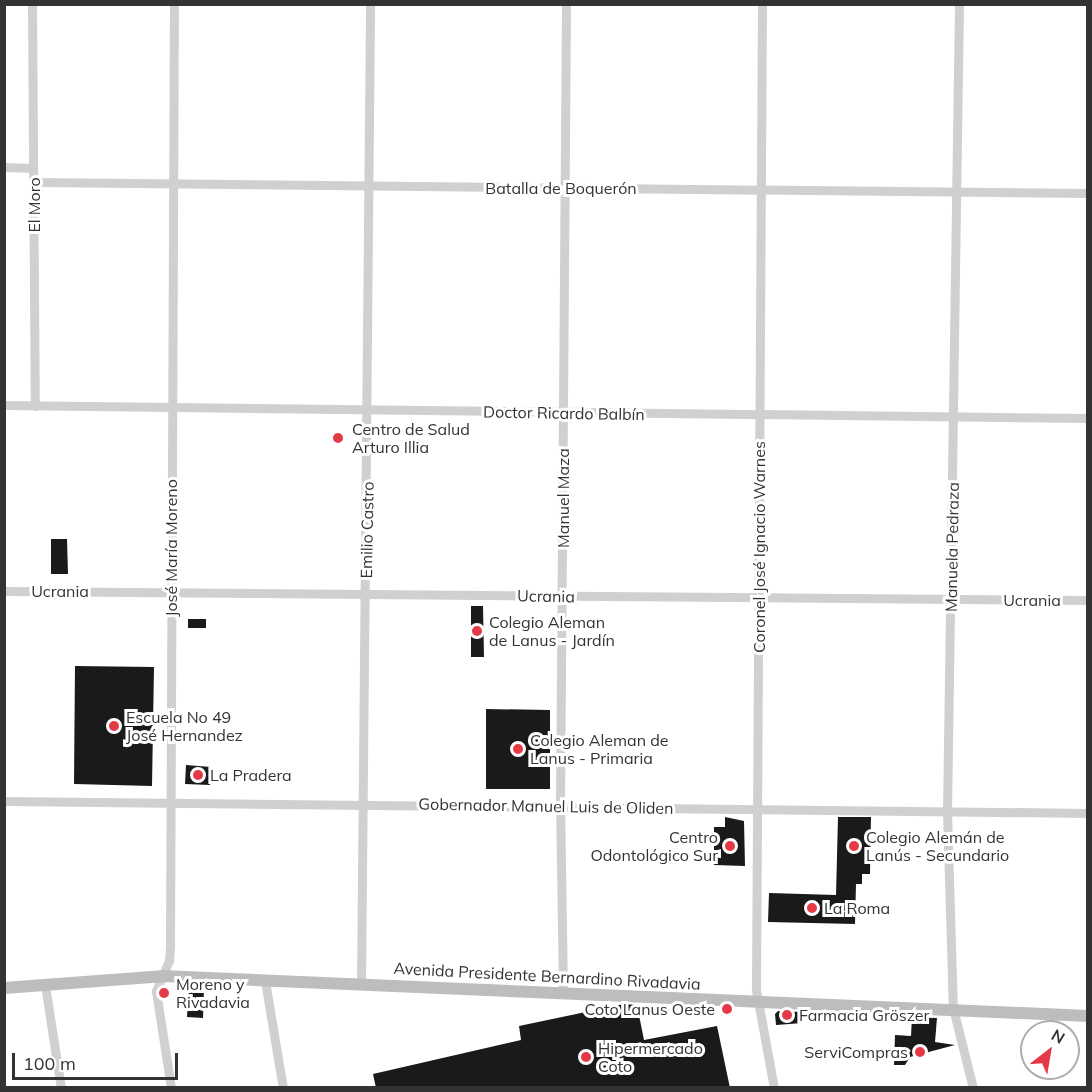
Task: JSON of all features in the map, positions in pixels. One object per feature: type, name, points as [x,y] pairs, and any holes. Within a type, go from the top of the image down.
[{"type":"street","name":"El Moro","points":[[32,4],[35,406]]},
{"type":"street","name":"José María Moreno","points":[[171,1088],[156,991],[170,947],[174,4]]},
{"type":"street","name":"Emilio Castro","points":[[361,984],[369,410],[370,4]]},
{"type":"street","name":"Manuel Maza","points":[[563,992],[560,806],[566,4]]},
{"type":"street","name":"Coronel José Ignacio Warnes","points":[[762,4],[757,1003],[774,1088]]},
{"type":"street","name":"Manuela Pedraza","points":[[959,4],[946,811],[953,1008],[973,1088]]},
{"type":"street","points":[[4,167],[33,168]]},
{"type":"street","name":"Batalla de Boquerón","points":[[34,182],[1088,193]]},
{"type":"street","name":"Doctor Ricardo Balbín","points":[[4,405],[171,409],[1088,418]]},
{"type":"street","name":"Ucrania","points":[[4,591],[1088,600]]},
{"type":"street","name":"Gobernador Manuel Luis de Oliden","points":[[4,801],[362,802],[1088,813]]},
{"type":"street","name":"Avenida Presidente Bernardino Rivadavia","points":[[4,988],[162,976],[563,992],[757,1003],[953,1008],[1088,1016]]},
{"type":"street","points":[[265,981],[282,1088]]},
{"type":"street","points":[[45,985],[61,1088]]},
{"type":"building","points":[[51,539],[67,539],[68,574],[51,574]]},
{"type":"building","name":"Colegio Aleman de Lanus - Jardín","points":[[471,606],[483,606],[484,657],[471,657]]},
{"type":"building","points":[[188,619],[206,619],[206,628],[188,628]]},
{"type":"building","name":"Escuela No 49 José Hernandez","points":[[75,666],[154,667],[152,786],[74,784]]},
{"type":"building","name":"Colegio Aleman de Lanus - Primaria","points":[[486,709],[550,710],[550,789],[486,789]]},
{"type":"building","name":"La Pradera","points":[[186,765],[211,767],[210,785],[185,784]]},
{"type":"building","name":"Centro Odontológico Sur","points":[[725,817],[744,821],[745,866],[714,865],[714,827],[725,827]]},
{"type":"building","points":[[838,817],[871,817],[870,874],[862,874],[862,884],[856,884],[855,924],[768,922],[769,893],[836,895]]},
{"type":"building","points":[[189,987],[204,988],[203,1018],[187,1017]]},
{"type":"building","name":"Hipermercado Coto","points":[[624,1004],[637,1005],[644,1040],[717,1026],[730,1088],[376,1088],[373,1074],[521,1040],[519,1026]]},
{"type":"building","points":[[778,1011],[802,1012],[803,1023],[776,1025],[775,1014]]},
{"type":"building","points":[[912,1017],[937,1018],[935,1042],[955,1045],[910,1057],[905,1065],[894,1065],[895,1035],[911,1036]]},
{"type":"place","name":"Centro de Salud Arturo Illia","points":[[338,438]]},
{"type":"place","name":"Colegio Aleman de Lanus - Jardín","points":[[477,631]]},
{"type":"place","name":"Escuela No 49 José Hernandez","points":[[114,726]]},
{"type":"place","name":"Colegio Aleman de Lanus - Primaria","points":[[518,749]]},
{"type":"place","name":"La Pradera","points":[[198,775]]},
{"type":"place","name":"Centro Odontológico Sur","points":[[730,846]]},
{"type":"place","name":"Colegio Alemán de Lanús - Secundario","points":[[854,846]]},
{"type":"place","name":"La Roma","points":[[812,908]]},
{"type":"place","name":"Moreno y Rivadavia","points":[[164,993]]},
{"type":"place","name":"Coto Lanus Oeste","points":[[727,1009]]},
{"type":"place","name":"Farmacia Gröszer","points":[[787,1015]]},
{"type":"place","name":"ServiCompras","points":[[920,1052]]},
{"type":"place","name":"Hipermercado Coto","points":[[586,1057]]}]
